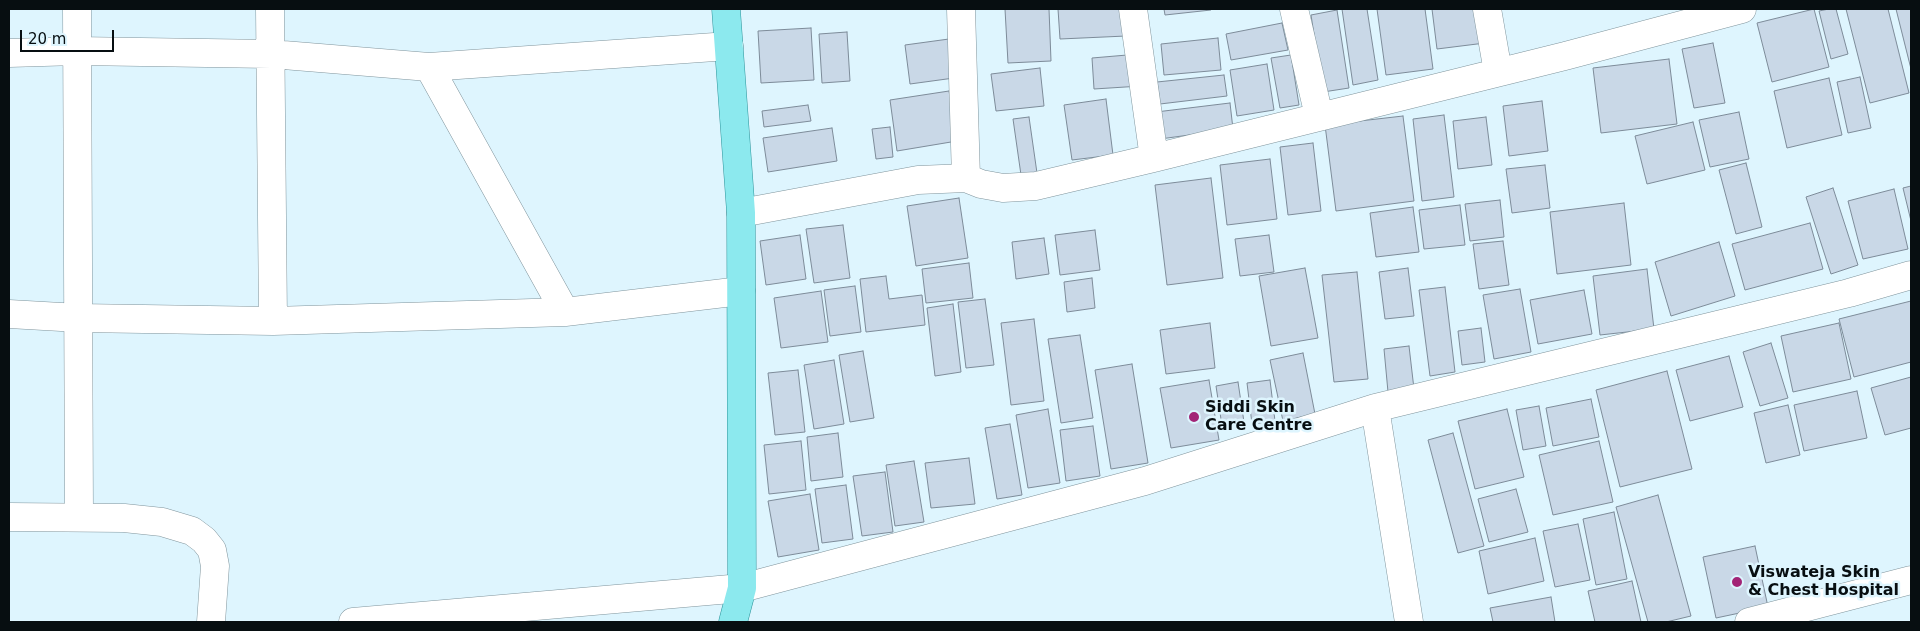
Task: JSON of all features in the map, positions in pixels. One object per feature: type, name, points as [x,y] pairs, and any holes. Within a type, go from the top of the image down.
[{"type":"main road","points":[[726,9],[741,212],[742,588],[733,622]]},
{"type":"street","points":[[77,9],[79,517]]},
{"type":"street","points":[[270,9],[273,321]]},
{"type":"street","points":[[961,9],[966,178]]},
{"type":"street","points":[[1134,9],[1154,158]]},
{"type":"street","points":[[1294,9],[1319,116]]},
{"type":"street","points":[[1487,9],[1498,72]]},
{"type":"street","points":[[741,212],[918,180],[966,178],[982,184],[1003,188],[1019,188],[1154,158],[1742,9]]},
{"type":"street","points":[[9,53],[77,51],[271,54],[429,67],[729,46]]},
{"type":"street","points":[[429,67],[565,312]]},
{"type":"street","points":[[353,622],[742,588],[1145,481],[1375,408],[1839,296],[1911,275]]},
{"type":"street","points":[[9,314],[79,318],[273,321],[565,312],[741,291]]},
{"type":"street","points":[[1375,408],[1409,622]]},
{"type":"street","points":[[9,517],[79,517],[162,522],[192,531],[204,540],[212,550],[215,566],[211,622]]},
{"type":"street","points":[[1749,622],[1911,580]]},
{"type":"building","points":[[1005,9],[1049,9],[1051,61],[1008,63]]},
{"type":"building","points":[[1058,9],[1124,9],[1126,36],[1060,39]]},
{"type":"building","points":[[1164,9],[1211,9],[1211,10],[1165,15]]},
{"type":"building","points":[[1342,9],[1367,9],[1378,80],[1353,85]]},
{"type":"building","points":[[1377,9],[1425,9],[1433,69],[1386,75]]},
{"type":"building","points":[[1432,9],[1481,9],[1485,43],[1437,49]]},
{"type":"building","points":[[1814,9],[1829,67],[1772,82],[1757,23]]},
{"type":"building","points":[[1836,9],[1848,54],[1831,59],[1819,11]]},
{"type":"building","points":[[1846,9],[1888,9],[1909,93],[1870,103]]},
{"type":"building","points":[[1896,9],[1911,9],[1911,69]]},
{"type":"building","points":[[1337,10],[1349,88],[1323,92],[1311,15]]},
{"type":"building","points":[[1282,23],[1288,50],[1231,60],[1226,34]]},
{"type":"building","points":[[811,28],[814,80],[761,83],[758,31]]},
{"type":"building","points":[[847,32],[850,81],[822,83],[819,34]]},
{"type":"building","points":[[1218,38],[1221,70],[1164,75],[1161,44]]},
{"type":"building","points":[[949,39],[954,78],[910,84],[905,45]]},
{"type":"building","points":[[1713,43],[1725,103],[1694,108],[1682,49]]},
{"type":"building","points":[[1139,54],[1141,86],[1094,89],[1092,58]]},
{"type":"building","points":[[1291,55],[1299,105],[1280,108],[1271,58]]},
{"type":"building","points":[[1669,59],[1677,124],[1601,133],[1593,68]]},
{"type":"building","points":[[1267,64],[1274,110],[1237,116],[1230,70]]},
{"type":"building","points":[[1040,68],[1044,106],[996,111],[991,74]]},
{"type":"building","points":[[1224,75],[1227,96],[1160,104],[1157,82]]},
{"type":"building","points":[[1860,77],[1871,128],[1848,133],[1837,82]]},
{"type":"building","points":[[1829,78],[1842,135],[1787,148],[1774,91]]},
{"type":"building","points":[[949,91],[957,141],[897,151],[890,100]]},
{"type":"building","points":[[1106,99],[1113,155],[1072,160],[1064,105]]},
{"type":"building","points":[[1542,101],[1548,151],[1509,156],[1503,106]]},
{"type":"building","points":[[1230,103],[1233,129],[1160,139],[1156,112]]},
{"type":"building","points":[[808,105],[811,121],[764,127],[762,111]]},
{"type":"building","points":[[1739,112],[1749,159],[1710,167],[1699,120]]},
{"type":"building","points":[[1444,115],[1454,197],[1422,201],[1413,119]]},
{"type":"building","points":[[1403,116],[1414,201],[1336,211],[1325,125]]},
{"type":"building","points":[[1029,117],[1037,173],[1021,175],[1013,119]]},
{"type":"building","points":[[1486,117],[1492,165],[1458,169],[1453,121]]},
{"type":"building","points":[[1693,122],[1705,170],[1647,184],[1635,136]]},
{"type":"building","points":[[890,127],[893,157],[876,159],[872,129]]},
{"type":"building","points":[[832,128],[837,161],[768,172],[763,138]]},
{"type":"building","points":[[1313,143],[1321,211],[1288,215],[1280,147]]},
{"type":"building","points":[[1270,159],[1277,219],[1227,225],[1220,165]]},
{"type":"building","points":[[1746,163],[1762,227],[1736,234],[1719,170]]},
{"type":"building","points":[[1545,165],[1550,208],[1512,213],[1506,169]]},
{"type":"building","points":[[1211,178],[1223,278],[1167,285],[1155,185]]},
{"type":"building","points":[[1911,186],[1911,221],[1903,188]]},
{"type":"building","points":[[1833,188],[1858,265],[1831,274],[1806,197]]},
{"type":"building","points":[[1894,189],[1908,249],[1863,259],[1848,201]]},
{"type":"building","points":[[959,198],[968,258],[916,266],[907,206]]},
{"type":"building","points":[[1500,200],[1504,237],[1470,241],[1465,204]]},
{"type":"building","points":[[1624,203],[1631,265],[1557,274],[1550,212]]},
{"type":"building","points":[[1460,205],[1465,245],[1424,249],[1419,210]]},
{"type":"building","points":[[1413,207],[1419,252],[1376,257],[1370,213]]},
{"type":"building","points":[[1810,223],[1823,269],[1745,290],[1732,244]]},
{"type":"building","points":[[843,225],[850,278],[814,283],[806,229]]},
{"type":"building","points":[[1095,230],[1100,270],[1060,275],[1055,235]]},
{"type":"building","points":[[800,235],[806,279],[766,285],[760,241]]},
{"type":"building","points":[[1269,235],[1274,272],[1240,276],[1235,239]]},
{"type":"building","points":[[1044,238],[1049,274],[1016,279],[1012,242]]},
{"type":"building","points":[[1503,241],[1509,285],[1479,289],[1473,244]]},
{"type":"building","points":[[1719,242],[1735,296],[1671,316],[1655,262]]},
{"type":"building","points":[[969,263],[973,298],[926,303],[922,269]]},
{"type":"building","points":[[1305,268],[1318,338],[1271,346],[1259,276]]},
{"type":"building","points":[[1408,268],[1414,316],[1385,319],[1379,272]]},
{"type":"building","points":[[1647,269],[1654,329],[1600,335],[1593,276]]},
{"type":"building","points":[[1357,272],[1368,379],[1334,382],[1322,275]]},
{"type":"building","points":[[886,276],[889,299],[922,295],[925,325],[866,332],[860,279]]},
{"type":"building","points":[[1092,278],[1095,308],[1067,312],[1064,282]]},
{"type":"building","points":[[855,286],[861,332],[830,336],[824,290]]},
{"type":"building","points":[[1445,287],[1455,372],[1430,376],[1419,290]]},
{"type":"building","points":[[1520,289],[1531,352],[1494,359],[1483,295]]},
{"type":"building","points":[[1584,290],[1592,334],[1538,344],[1530,300]]},
{"type":"building","points":[[821,291],[828,342],[781,348],[774,298]]},
{"type":"building","points":[[985,299],[994,365],[966,368],[958,302]]},
{"type":"building","points":[[1911,301],[1911,362],[1854,377],[1839,319]]},
{"type":"building","points":[[953,304],[961,372],[935,376],[927,308]]},
{"type":"building","points":[[1034,319],[1044,401],[1011,405],[1001,323]]},
{"type":"building","points":[[1210,323],[1215,368],[1166,374],[1160,330]]},
{"type":"building","points":[[1839,323],[1851,379],[1793,392],[1781,336]]},
{"type":"building","points":[[1481,328],[1485,362],[1462,365],[1458,331]]},
{"type":"building","points":[[1080,335],[1093,418],[1061,423],[1048,339]]},
{"type":"building","points":[[1771,343],[1788,398],[1760,406],[1743,352]]},
{"type":"building","points":[[1409,346],[1414,389],[1388,392],[1384,349]]},
{"type":"building","points":[[863,351],[874,418],[850,422],[839,355]]},
{"type":"building","points":[[1303,353],[1315,414],[1283,421],[1270,360]]},
{"type":"building","points":[[1729,356],[1743,407],[1690,421],[1676,370]]},
{"type":"building","points":[[834,360],[844,424],[814,429],[804,365]]},
{"type":"building","points":[[1132,364],[1148,463],[1111,469],[1095,370]]},
{"type":"building","points":[[798,370],[805,432],[775,435],[768,373]]},
{"type":"building","points":[[1667,371],[1692,469],[1620,487],[1596,390]]},
{"type":"building","points":[[1911,377],[1911,428],[1885,435],[1871,388]]},
{"type":"building","points":[[1209,380],[1219,440],[1171,448],[1160,388]]},
{"type":"building","points":[[1270,380],[1275,421],[1252,424],[1247,383]]},
{"type":"building","points":[[1238,382],[1244,422],[1222,426],[1216,386]]},
{"type":"building","points":[[1857,391],[1867,438],[1804,451],[1794,405]]},
{"type":"building","points":[[1591,399],[1599,437],[1553,446],[1546,408]]},
{"type":"building","points":[[1788,405],[1800,455],[1766,463],[1754,413]]},
{"type":"building","points":[[1539,406],[1546,446],[1523,450],[1516,410]]},
{"type":"building","points":[[1048,409],[1060,483],[1028,488],[1016,415]]},
{"type":"building","points":[[1507,409],[1524,477],[1475,489],[1458,421]]},
{"type":"building","points":[[1010,424],[1022,495],[997,499],[985,428]]},
{"type":"building","points":[[1093,426],[1100,476],[1066,481],[1060,430]]},
{"type":"building","points":[[838,433],[843,477],[811,481],[807,437]]},
{"type":"building","points":[[1453,433],[1484,546],[1458,553],[1428,440]]},
{"type":"building","points":[[801,441],[806,490],[769,494],[764,445]]},
{"type":"building","points":[[1599,441],[1613,502],[1553,515],[1539,455]]},
{"type":"building","points":[[969,458],[975,504],[931,508],[925,463]]},
{"type":"building","points":[[914,461],[924,522],[895,526],[886,465]]},
{"type":"building","points":[[885,472],[893,532],[862,536],[853,476]]},
{"type":"building","points":[[846,485],[853,539],[822,543],[815,489]]},
{"type":"building","points":[[1516,489],[1528,532],[1489,542],[1478,499]]},
{"type":"building","points":[[810,494],[819,550],[778,557],[768,501]]},
{"type":"building","points":[[1658,495],[1691,616],[1666,622],[1648,622],[1616,507]]},
{"type":"building","points":[[1614,512],[1627,579],[1596,585],[1583,519]]},
{"type":"building","points":[[1578,524],[1590,580],[1555,587],[1543,531]]},
{"type":"building","points":[[1535,538],[1544,581],[1488,594],[1479,551]]},
{"type":"building","points":[[1755,546],[1768,607],[1716,618],[1703,557]]},
{"type":"building","points":[[1632,581],[1641,622],[1595,622],[1588,591]]},
{"type":"building","points":[[1551,597],[1555,622],[1493,622],[1490,608]]},
{"type":"place","name":"Siddi Skin Care Centre","points":[[1194,417]]},
{"type":"place","name":"Viswateja Skin & Chest Hospital","points":[[1737,582]]}]
